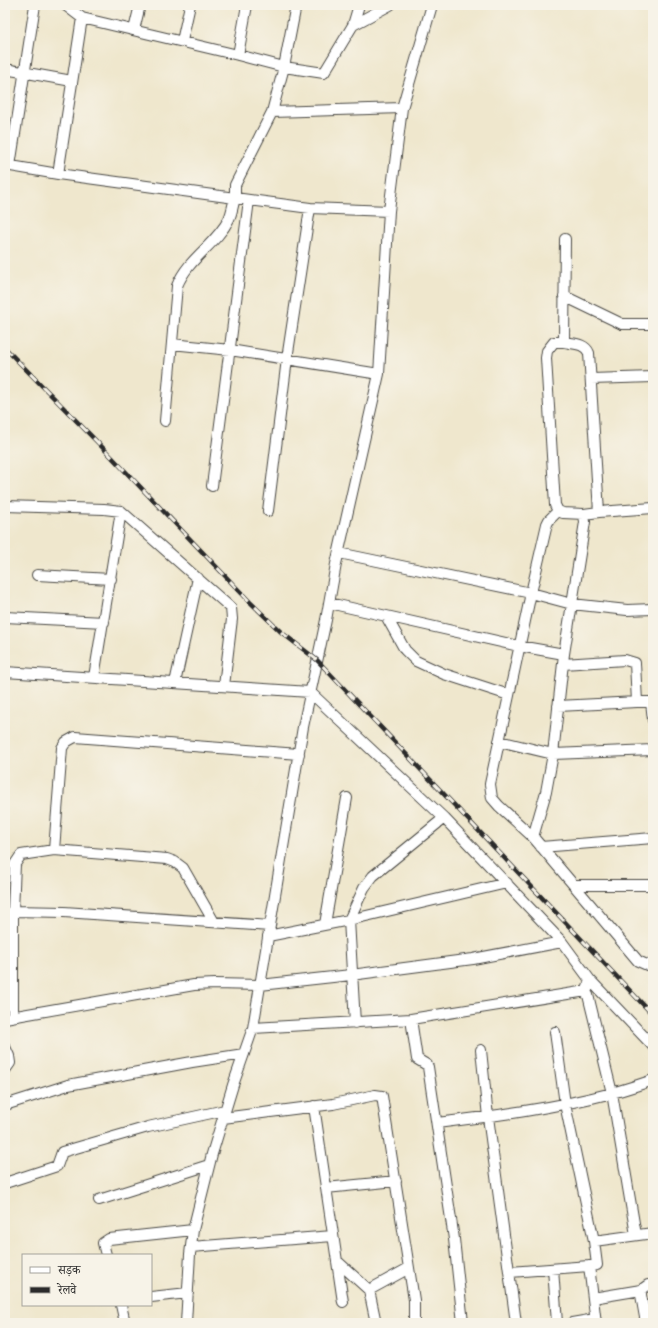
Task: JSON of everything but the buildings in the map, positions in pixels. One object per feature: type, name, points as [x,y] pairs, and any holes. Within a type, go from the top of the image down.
[{"type":"street","points":[[35,5],[25,72],[7,165],[58,174],[310,208],[389,211]]},
{"type":"street","points":[[65,5],[82,18],[182,41],[284,67],[324,73],[353,25],[359,5]]},
{"type":"street","points":[[134,30],[140,5]]},
{"type":"street","points":[[182,41],[190,5]]},
{"type":"street","points":[[238,55],[247,5]]},
{"type":"street","points":[[165,421],[177,286],[185,270],[229,219],[235,198],[235,185],[272,112],[284,67],[296,5]]},
{"type":"street","points":[[353,25],[390,5]]},
{"type":"street","points":[[186,1323],[193,1230],[209,1165],[224,1114],[253,1028],[310,692],[379,374],[389,211],[402,108],[432,5]]},
{"type":"street","points":[[58,174],[82,18]]},
{"type":"street","points":[[5,69],[72,81]]},
{"type":"street","points":[[272,112],[402,108]]},
{"type":"street","points":[[212,486],[249,200]]},
{"type":"street","points":[[268,511],[287,359],[310,208]]},
{"type":"street","points":[[564,342],[565,239]]},
{"type":"street","points":[[564,296],[622,324],[653,324]]},
{"type":"street","points":[[598,512],[589,353],[587,349],[581,345],[554,342],[547,351],[546,358],[555,505],[558,511],[563,513],[584,514],[653,508]]},
{"type":"street","points":[[172,344],[230,350],[379,374]]},
{"type":"street","points":[[590,379],[653,377]]},
{"type":"street","points":[[5,506],[104,508],[121,511],[231,608],[232,619],[224,686]]},
{"type":"street","points":[[94,677],[121,511]]},
{"type":"street","points":[[558,511],[547,524],[531,593],[490,784],[492,798],[533,837],[638,961],[647,965],[653,964]]},
{"type":"street","points":[[533,837],[546,792],[553,754],[563,659],[585,522],[584,514]]},
{"type":"street","points":[[339,553],[531,593],[572,604],[627,610],[653,609]]},
{"type":"street","points":[[37,575],[111,579]]},
{"type":"street","points":[[175,682],[198,578]]},
{"type":"street","points":[[329,603],[520,646],[563,659],[632,661],[635,663],[637,702]]},
{"type":"street","points":[[386,616],[405,650],[416,661],[444,674],[509,694]]},
{"type":"street","points":[[5,617],[104,622]]},
{"type":"street","points":[[5,672],[310,692],[444,818],[562,942],[590,980],[653,1046]]},
{"type":"street","points":[[558,706],[652,702],[653,720]]},
{"type":"street","points":[[54,850],[62,748],[66,742],[75,737],[299,754]]},
{"type":"street","points":[[499,741],[553,754],[653,750]]},
{"type":"street","points":[[325,924],[347,798]]},
{"type":"street","points":[[356,1022],[351,975],[349,920],[364,888],[373,876],[444,818]]},
{"type":"street","points":[[541,847],[653,838]]},
{"type":"street","points":[[214,922],[183,868],[167,858],[54,850],[21,855],[15,864],[9,1017],[194,986],[215,984],[260,985],[351,975],[473,959],[562,942]]},
{"type":"street","points":[[13,911],[64,912],[214,922],[269,931],[349,920],[506,883]]},
{"type":"street","points":[[574,885],[653,885]]},
{"type":"street","points":[[586,993],[590,980]]},
{"type":"street","points":[[253,1028],[411,1020],[580,992],[588,994],[612,1093],[636,1235]]},
{"type":"street","points":[[411,1020],[417,1059],[428,1066],[454,1239],[463,1323]]},
{"type":"street","points":[[510,1272],[597,1266],[594,1241],[565,1104],[555,1032]]},
{"type":"street","points":[[5,1047],[10,1063],[5,1070]]},
{"type":"street","points":[[481,1050],[488,1117],[516,1323]]},
{"type":"street","points":[[5,1105],[68,1085],[244,1054]]},
{"type":"street","points":[[437,1123],[488,1117],[565,1104],[612,1093],[653,1080]]},
{"type":"street","points":[[5,1183],[57,1166],[62,1152],[148,1127],[224,1114],[333,1104],[375,1095],[382,1096],[414,1300],[414,1323]]},
{"type":"street","points":[[314,1106],[342,1302]]},
{"type":"street","points":[[99,1200],[209,1165]]},
{"type":"street","points":[[326,1188],[396,1181]]},
{"type":"street","points":[[106,1254],[103,1243],[109,1239],[193,1230]]},
{"type":"street","points":[[594,1241],[653,1233]]},
{"type":"street","points":[[191,1247],[333,1236]]},
{"type":"street","points":[[337,1261],[369,1290],[376,1323]]},
{"type":"street","points":[[572,1323],[596,1321],[590,1266]]},
{"type":"street","points":[[369,1290],[409,1268]]},
{"type":"street","points":[[553,1269],[557,1323]]},
{"type":"street","points":[[593,1298],[641,1290],[648,1285],[653,1285]]},
{"type":"street","points":[[641,1290],[646,1323]]},
{"type":"street","points":[[152,1297],[188,1293]]},
{"type":"street","points":[[121,1306],[125,1323]]},
{"type":"railway","points":[[5,348],[250,602],[281,632],[317,660],[653,1015]]}]
